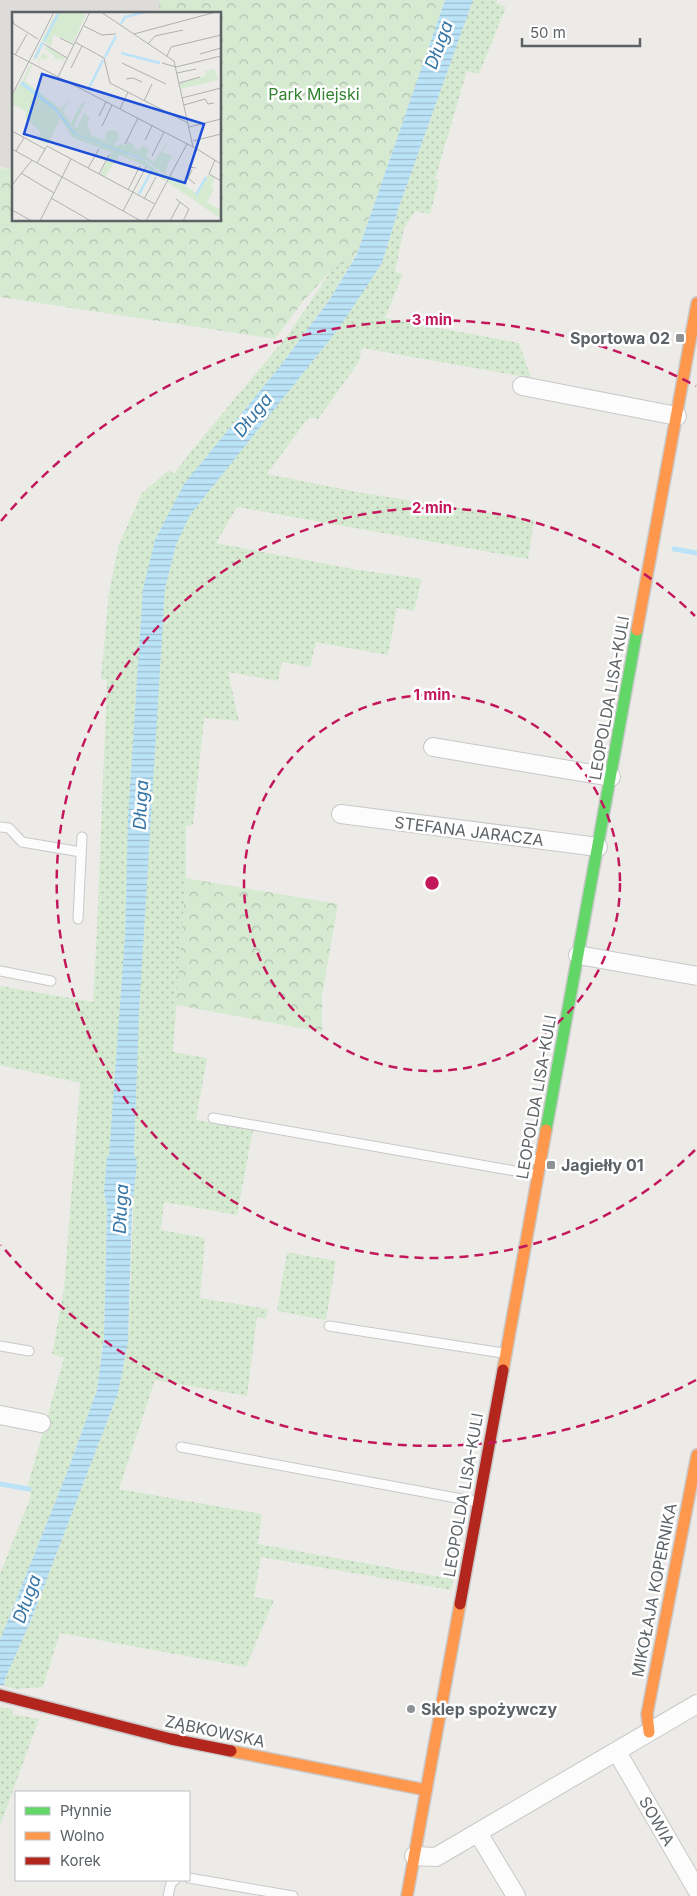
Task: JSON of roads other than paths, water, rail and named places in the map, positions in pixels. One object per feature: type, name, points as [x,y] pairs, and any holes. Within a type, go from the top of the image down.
[{"type":"street","name":"LEOPOLDA LISA-KULI","points":[[407,1896],[697,304]]},
{"type":"street","points":[[522,386],[677,416]]},
{"type":"street","points":[[433,747],[611,777]]},
{"type":"street","name":"STEFANA JARACZA","points":[[341,814],[598,847]]},
{"type":"street","points":[[578,955],[697,976]]},
{"type":"street","points":[[0,1415],[40,1423]]},
{"type":"street","name":"MIKOŁAJA KOPERNIKA","points":[[649,1732],[647,1714],[697,1455]]},
{"type":"street","name":"ZĄBKOWSKA","points":[[0,1695],[14,1697],[171,1739],[426,1790]]},
{"type":"street","points":[[414,1856],[436,1857],[697,1704]]},
{"type":"street","name":"SOWIA","points":[[617,1752],[697,1890]]},
{"type":"street","points":[[478,1833],[516,1896]]},
{"type":"lane","points":[[0,827],[9,828],[22,842],[81,852]]},
{"type":"lane","points":[[78,919],[82,837]]},
{"type":"lane","points":[[0,971],[50,980]]},
{"type":"lane","points":[[213,1118],[538,1176]]},
{"type":"lane","points":[[524,1157],[541,1160]]},
{"type":"lane","points":[[330,1326],[506,1354]]},
{"type":"lane","points":[[0,1346],[29,1351]]},
{"type":"lane","points":[[181,1446],[478,1502]]},
{"type":"lane","points":[[190,1878],[293,1896]]},
{"type":"lane","points":[[168,1896],[171,1883],[174,1881]]},
{"type":"water","name":"Długa","points":[[445,0],[473,0],[399,207],[382,263],[339,328],[190,515],[176,545],[165,588],[139,1013],[134,1153],[137,1162],[132,1211],[128,1341],[118,1393],[31,1620],[5,1679],[4,1686],[0,1685],[0,1640],[68,1470],[97,1390],[104,1337],[107,1209],[104,1191],[107,1157],[109,1155],[125,937],[128,817],[143,589],[155,540],[184,484],[281,365],[330,299],[357,254]]},
{"type":"waterway","points":[[674,549],[697,553]]},
{"type":"waterway","points":[[0,1484],[29,1489]]},
{"type":"place","name":"Sportowa 02","points":[[680,338]]},
{"type":"place","name":"Jagiełły 01","points":[[551,1165]]},
{"type":"place","name":"Sklep spożywczy","points":[[411,1709]]},
{"type":"park label","name":"Park Miejski","points":[[314,94]]}]
